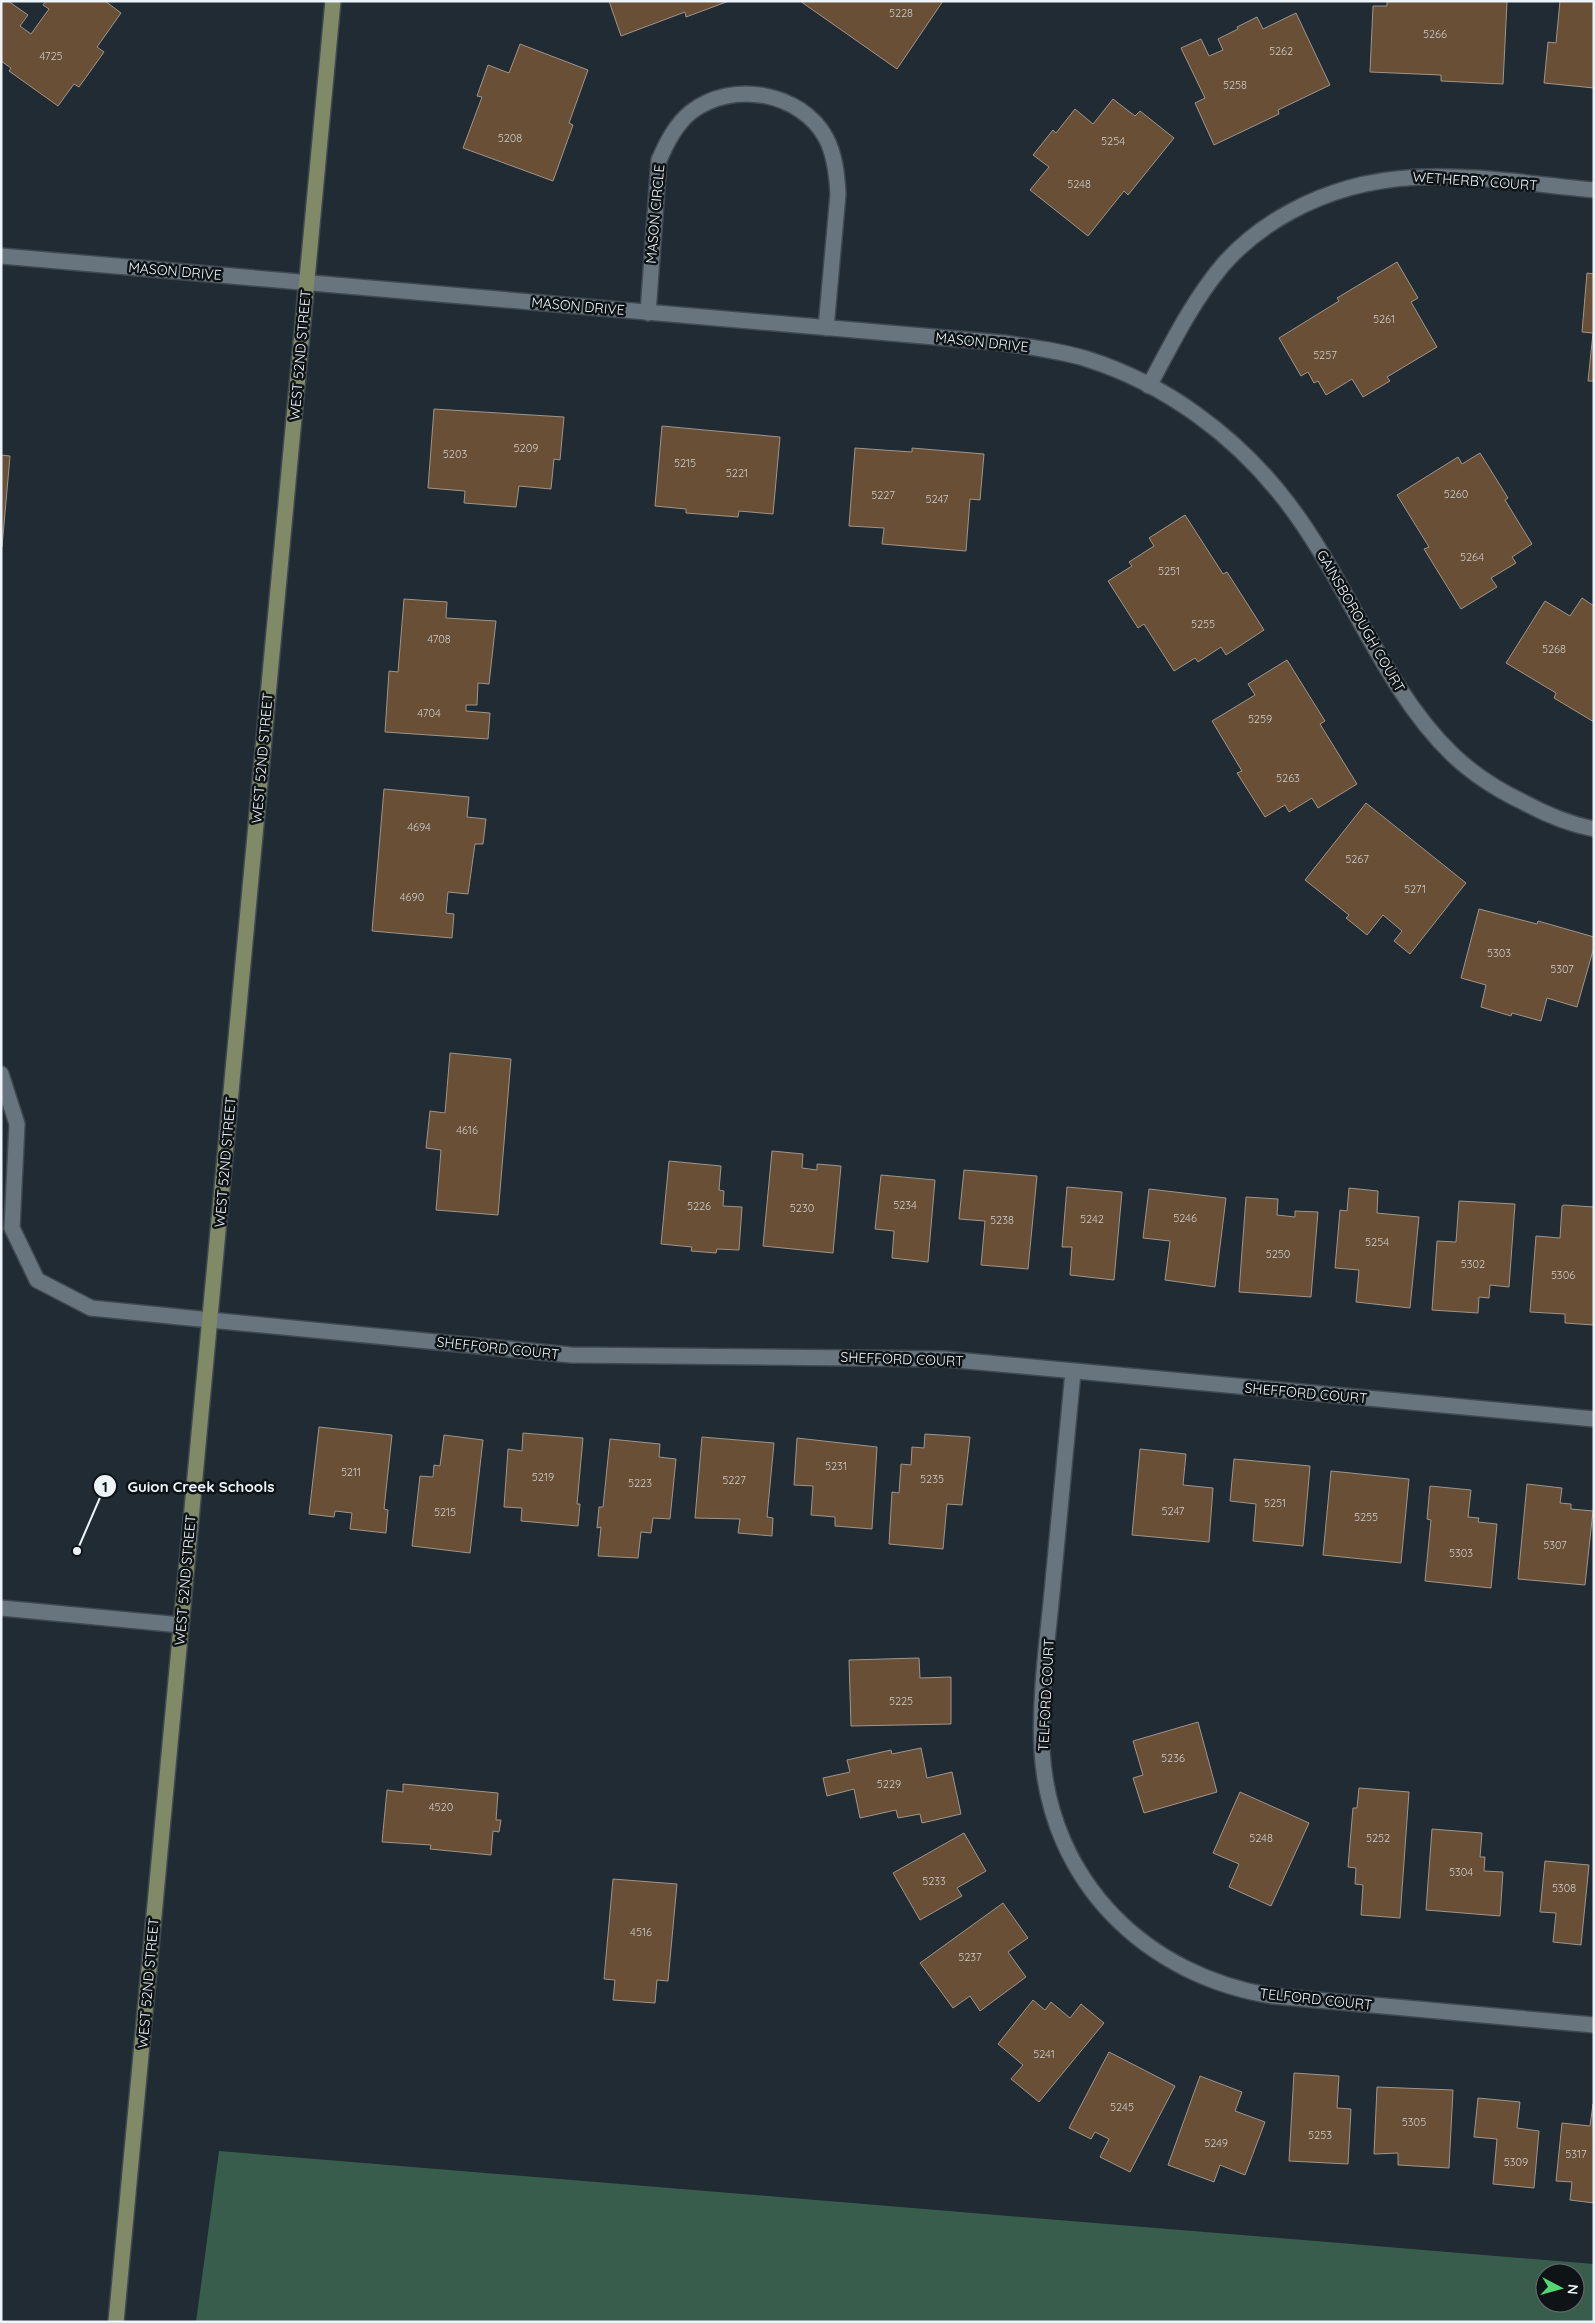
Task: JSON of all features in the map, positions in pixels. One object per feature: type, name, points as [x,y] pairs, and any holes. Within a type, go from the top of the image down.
[{"type":"street","name":"WEST 52ND STREET","points":[[116,2322],[333,1]]},
{"type":"street","name":"MASON CIRCLE","points":[[648,312],[659,160],[667,142],[691,112],[708,102],[726,96],[745,93],[765,95],[799,110],[816,123],[826,138],[833,156],[838,194],[826,328]]},
{"type":"street","name":"WETHERBY COURT","points":[[1149,386],[1190,312],[1222,267],[1262,229],[1324,195],[1376,180],[1412,176],[1448,177],[1594,190]]},
{"type":"street","name":"MASON DRIVE","points":[[1,256],[648,312],[1036,348],[1086,359],[1115,369],[1149,386]]},
{"type":"street","name":"GAINSBOROUGH COURT","points":[[1149,386],[1180,403],[1224,435],[1286,500],[1317,545],[1407,699],[1453,755],[1467,767],[1515,798],[1563,820],[1594,828]]},
{"type":"street","name":"SHEFFORD COURT","points":[[1,1074],[17,1124],[12,1228],[37,1280],[91,1308],[571,1355],[918,1358],[1594,1419]]},
{"type":"street","name":"TELFORD COURT","points":[[1073,1372],[1044,1673],[1042,1753],[1054,1818],[1076,1866],[1097,1899],[1124,1926],[1165,1958],[1198,1976],[1234,1988],[1273,1996],[1594,2025]]},
{"type":"street","points":[[1,1608],[181,1625]]},
{"type":"green space","points":[[219,2151],[1582,2263],[1535,2263],[1535,2313],[1585,2313],[1585,2263],[1594,2264],[1594,2322],[196,2322]]},
{"type":"building","points":[[1,1],[8,1],[28,15],[20,26],[31,34],[49,9],[43,5],[46,1],[105,1],[121,13],[97,47],[104,52],[79,87],[74,84],[58,106],[9,71],[11,68],[1,61]]},
{"type":"building","points":[[609,1],[729,1],[686,17],[685,12],[621,36]]},
{"type":"building","points":[[800,1],[943,1],[897,69]]},
{"type":"building","points":[[1387,1],[1507,1],[1503,84],[1441,81],[1441,75],[1370,72],[1373,6],[1387,6]]},
{"type":"building","points":[[1560,1],[1594,1],[1594,88],[1544,83],[1548,42],[1556,43]]},
{"type":"building","points":[[1296,13],[1330,85],[1278,110],[1279,114],[1214,145],[1195,103],[1205,98],[1181,48],[1201,39],[1209,56],[1223,50],[1218,39],[1257,17],[1263,29]]},
{"type":"building","points":[[520,44],[588,70],[569,123],[573,125],[553,181],[463,148],[482,97],[477,96],[488,65],[509,73]]},
{"type":"building","points":[[1113,99],[1135,116],[1140,111],[1174,138],[1128,195],[1124,191],[1088,236],[1030,190],[1049,167],[1033,155],[1053,130],[1056,133],[1075,109],[1093,124]]},
{"type":"building","points":[[1397,262],[1418,298],[1411,302],[1437,347],[1387,377],[1390,381],[1363,397],[1352,379],[1326,395],[1318,381],[1314,383],[1308,372],[1301,376],[1279,338],[1339,301],[1337,298]]},
{"type":"building","points":[[1587,273],[1594,274],[1594,381],[1588,381],[1593,333],[1582,332]]},
{"type":"building","points":[[434,409],[564,417],[560,460],[554,459],[551,489],[519,486],[516,507],[464,503],[465,491],[428,488]]},
{"type":"building","points":[[662,426],[780,437],[773,514],[739,511],[738,517],[686,513],[686,509],[655,506]]},
{"type":"building","points":[[855,448],[912,452],[912,448],[984,454],[980,500],[970,499],[966,551],[882,544],[884,528],[849,526]]},
{"type":"building","points":[[1480,453],[1508,498],[1505,500],[1532,544],[1512,557],[1516,563],[1491,578],[1497,587],[1461,609],[1424,549],[1429,547],[1397,495],[1458,457],[1462,464]]},
{"type":"building","points":[[1,455],[10,456],[2,547],[1,547]]},
{"type":"building","points":[[1185,515],[1223,574],[1227,572],[1264,630],[1226,655],[1221,647],[1198,662],[1195,658],[1174,671],[1144,624],[1138,628],[1108,581],[1132,566],[1129,562],[1154,546],[1149,538]]},
{"type":"building","points":[[1582,598],[1594,606],[1594,722],[1554,698],[1556,693],[1506,663],[1545,601],[1570,616]]},
{"type":"building","points":[[404,599],[447,602],[446,618],[496,621],[489,684],[478,683],[477,705],[466,705],[466,711],[490,713],[488,739],[385,732],[389,671],[398,672]]},
{"type":"building","points":[[1287,660],[1325,721],[1320,724],[1357,784],[1318,808],[1312,798],[1289,812],[1285,805],[1265,817],[1237,773],[1242,771],[1212,721],[1255,695],[1248,684]]},
{"type":"building","points":[[384,789],[469,797],[467,817],[486,819],[483,844],[475,844],[468,894],[448,892],[446,913],[454,914],[452,938],[372,931]]},
{"type":"building","points":[[1366,803],[1466,883],[1410,954],[1394,941],[1402,931],[1383,915],[1367,935],[1346,918],[1349,915],[1305,880]]},
{"type":"building","points":[[1479,909],[1537,924],[1538,921],[1594,937],[1594,947],[1577,1007],[1547,998],[1541,1021],[1512,1013],[1511,1016],[1481,1007],[1486,985],[1461,978]]},
{"type":"building","points":[[450,1053],[511,1059],[498,1215],[436,1210],[441,1150],[426,1148],[430,1111],[445,1113]]},
{"type":"building","points":[[772,1151],[803,1154],[802,1168],[817,1170],[817,1164],[841,1166],[833,1253],[763,1246]]},
{"type":"building","points":[[669,1161],[721,1166],[719,1190],[724,1191],[723,1206],[742,1207],[739,1250],[717,1249],[716,1253],[691,1251],[692,1247],[661,1244]]},
{"type":"building","points":[[964,1170],[1037,1176],[1028,1269],[981,1265],[985,1221],[959,1219]]},
{"type":"building","points":[[881,1175],[935,1180],[928,1262],[892,1258],[894,1231],[875,1229]]},
{"type":"building","points":[[1067,1187],[1122,1192],[1114,1280],[1070,1275],[1072,1247],[1062,1247]]},
{"type":"building","points":[[1349,1188],[1378,1191],[1377,1213],[1419,1217],[1410,1308],[1356,1302],[1359,1270],[1335,1268],[1340,1210],[1347,1211]]},
{"type":"building","points":[[1149,1189],[1226,1198],[1215,1287],[1165,1280],[1170,1241],[1143,1238]]},
{"type":"building","points":[[1246,1197],[1278,1199],[1277,1215],[1295,1217],[1295,1211],[1318,1212],[1311,1297],[1239,1292]]},
{"type":"building","points":[[1459,1201],[1515,1204],[1509,1287],[1490,1285],[1489,1298],[1479,1297],[1478,1313],[1432,1310],[1437,1241],[1456,1242]]},
{"type":"building","points":[[1562,1206],[1594,1207],[1594,1325],[1565,1323],[1565,1314],[1530,1312],[1536,1236],[1560,1238]]},
{"type":"building","points":[[319,1427],[392,1435],[384,1509],[388,1510],[386,1533],[350,1529],[352,1513],[335,1511],[334,1517],[309,1514]]},
{"type":"building","points":[[523,1433],[583,1438],[577,1504],[580,1504],[578,1526],[521,1521],[522,1508],[504,1507],[508,1449],[522,1451]]},
{"type":"building","points":[[925,1434],[970,1437],[962,1505],[947,1504],[943,1549],[889,1544],[892,1492],[899,1493],[901,1464],[911,1465],[912,1447],[924,1448]]},
{"type":"building","points":[[444,1435],[483,1440],[470,1553],[412,1546],[420,1476],[433,1477],[434,1465],[440,1466]]},
{"type":"building","points":[[702,1437],[774,1443],[767,1517],[773,1518],[772,1536],[738,1533],[740,1519],[695,1518]]},
{"type":"building","points":[[797,1438],[877,1447],[872,1529],[835,1526],[835,1517],[811,1515],[813,1486],[794,1485]]},
{"type":"building","points":[[610,1439],[660,1444],[659,1457],[676,1459],[670,1519],[653,1518],[651,1533],[641,1532],[638,1558],[598,1556],[601,1527],[597,1528],[599,1507],[603,1507]]},
{"type":"building","points":[[1140,1449],[1186,1454],[1183,1485],[1213,1488],[1209,1542],[1132,1535]]},
{"type":"building","points":[[1234,1459],[1310,1466],[1303,1546],[1253,1541],[1256,1504],[1230,1501]]},
{"type":"building","points":[[1331,1471],[1409,1479],[1401,1563],[1323,1555]]},
{"type":"building","points":[[1527,1484],[1562,1488],[1560,1503],[1571,1504],[1571,1509],[1593,1511],[1585,1585],[1518,1579]]},
{"type":"building","points":[[1430,1486],[1471,1490],[1468,1517],[1479,1518],[1478,1522],[1497,1524],[1491,1588],[1425,1581],[1431,1520],[1427,1519]]},
{"type":"building","points":[[919,1658],[920,1678],[951,1677],[951,1724],[851,1726],[849,1660]]},
{"type":"building","points":[[1198,1722],[1217,1792],[1144,1813],[1133,1778],[1143,1775],[1133,1741]]},
{"type":"building","points":[[921,1748],[927,1778],[952,1772],[961,1814],[922,1823],[920,1814],[898,1818],[896,1810],[860,1818],[854,1789],[827,1796],[823,1778],[850,1772],[847,1760],[891,1750],[892,1754]]},
{"type":"building","points":[[403,1784],[498,1793],[496,1820],[501,1820],[499,1832],[493,1831],[491,1855],[430,1849],[431,1845],[382,1842],[387,1790],[403,1792]]},
{"type":"building","points":[[1359,1788],[1409,1792],[1400,1918],[1361,1915],[1363,1885],[1355,1884],[1356,1868],[1348,1867],[1353,1808],[1357,1808]]},
{"type":"building","points":[[1240,1792],[1309,1823],[1271,1906],[1229,1887],[1239,1864],[1213,1853]]},
{"type":"building","points":[[1432,1829],[1482,1833],[1480,1857],[1485,1857],[1484,1871],[1503,1872],[1500,1916],[1426,1910]]},
{"type":"building","points":[[964,1833],[986,1871],[957,1888],[962,1896],[920,1920],[893,1873]]},
{"type":"building","points":[[1545,1861],[1589,1865],[1581,1945],[1553,1942],[1556,1913],[1540,1912]]},
{"type":"building","points":[[613,1879],[677,1884],[668,1981],[657,1980],[655,2003],[613,2000],[615,1980],[604,1979]]},
{"type":"building","points":[[1003,1903],[1028,1938],[1008,1952],[1026,1977],[980,2011],[970,1996],[953,2008],[920,1963]]},
{"type":"building","points":[[1033,2000],[1045,2010],[1051,2002],[1070,2018],[1081,2004],[1104,2023],[1039,2102],[1011,2079],[1023,2065],[998,2044]]},
{"type":"building","points":[[1109,2052],[1175,2086],[1130,2172],[1100,2157],[1109,2139],[1095,2132],[1091,2139],[1069,2128]]},
{"type":"building","points":[[1294,2073],[1339,2076],[1337,2108],[1351,2109],[1348,2164],[1289,2161]]},
{"type":"building","points":[[1200,2076],[1242,2092],[1235,2111],[1265,2122],[1245,2175],[1220,2165],[1214,2182],[1168,2165]]},
{"type":"building","points":[[1377,2087],[1453,2090],[1449,2168],[1398,2165],[1398,2153],[1374,2154]]},
{"type":"building","points":[[1478,2098],[1520,2102],[1517,2128],[1539,2131],[1534,2188],[1493,2184],[1497,2139],[1474,2137]]},
{"type":"building","points":[[1593,2104],[1594,2203],[1570,2200],[1572,2182],[1556,2181],[1562,2123],[1590,2126]]},
{"type":"place","name":"Guion Creek Schools","points":[[77,1551]]}]
